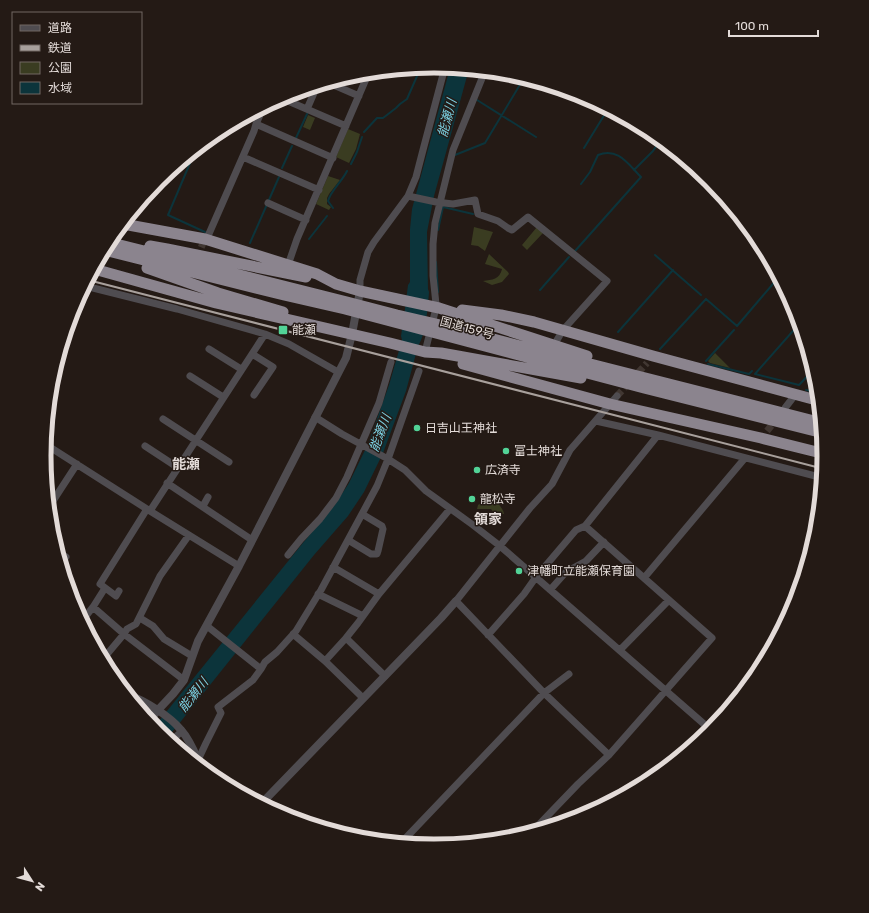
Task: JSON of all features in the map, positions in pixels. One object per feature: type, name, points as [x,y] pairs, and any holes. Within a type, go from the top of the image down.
[{"type":"highway","points":[[129,225],[204,240],[317,274],[336,284]]},
{"type":"highway","points":[[118,240],[336,284],[360,291],[436,307],[584,356],[691,386],[696,392]]},
{"type":"highway","name":"国道159号","points":[[115,244],[396,319],[816,422]]},
{"type":"highway","points":[[105,261],[138,264],[218,293],[316,321],[340,332]]},
{"type":"highway","name":"国道159号","points":[[105,261],[284,295],[346,305]]},
{"type":"highway","points":[[104,262],[216,303],[390,343],[450,360],[547,381],[613,400],[764,435],[818,452]]},
{"type":"highway","points":[[436,307],[501,315],[534,322],[560,335],[814,400]]},
{"type":"highway","name":"国道159号","points":[[435,328],[644,388],[817,431]]},
{"type":"highway","points":[[425,352],[442,353],[561,374],[636,390],[644,388]]},
{"type":"street","points":[[153,717],[160,711],[184,680],[198,641],[239,566],[346,358],[360,291],[360,280],[368,252],[374,242],[410,197],[443,73]]},
{"type":"street","points":[[425,352],[436,307],[432,244],[438,203],[453,150],[483,76]]},
{"type":"street","points":[[288,265],[297,239],[367,79]]},
{"type":"street","points":[[337,86],[359,96]]},
{"type":"street","points":[[306,109],[314,92]]},
{"type":"street","points":[[289,102],[346,126]]},
{"type":"street","points":[[204,240],[208,236],[260,116]]},
{"type":"street","points":[[256,124],[332,158]]},
{"type":"street","points":[[243,157],[319,190]]},
{"type":"street","points":[[410,197],[438,203],[453,204],[475,200],[478,214],[498,221],[512,230],[528,217],[607,281],[560,335]]},
{"type":"street","points":[[268,203],[306,220]]},
{"type":"street","points":[[91,287],[185,311],[265,334],[290,344],[338,372]]},
{"type":"street","points":[[119,591],[116,596],[100,584],[265,334]]},
{"type":"street","points":[[209,349],[241,369]]},
{"type":"street","points":[[252,354],[273,367],[254,395]]},
{"type":"street","points":[[288,555],[301,538],[320,519],[336,498],[347,478],[379,403],[391,362]]},
{"type":"street","points":[[199,759],[221,713],[218,706],[253,680],[265,662],[277,652],[293,634],[318,594],[377,486],[419,371]]},
{"type":"street","points":[[190,376],[223,397]]},
{"type":"street","points":[[785,408],[795,395]]},
{"type":"street","points":[[265,800],[441,618],[530,508],[552,484],[570,450],[613,400]]},
{"type":"street","points":[[315,417],[405,470],[426,491],[500,546],[707,727]]},
{"type":"street","points":[[163,418],[229,462]]},
{"type":"street","points":[[596,421],[658,435],[817,477]]},
{"type":"street","points":[[488,635],[524,594],[536,577],[576,530],[585,526],[658,435]]},
{"type":"street","points":[[145,446],[177,467]]},
{"type":"street","points":[[51,448],[239,566]]},
{"type":"street","points":[[644,578],[745,458]]},
{"type":"street","points":[[53,499],[77,464]]},
{"type":"street","points":[[167,483],[252,540]]},
{"type":"street","points":[[203,506],[208,497]]},
{"type":"street","points":[[325,661],[346,638],[379,594],[450,509]]},
{"type":"street","points":[[348,540],[371,554],[376,554],[378,551],[383,529],[382,526],[362,514]]},
{"type":"street","points":[[538,826],[609,754],[712,638],[585,526]]},
{"type":"street","points":[[106,655],[127,629],[136,624],[160,576],[189,535]]},
{"type":"street","points":[[550,590],[566,572],[586,561],[604,542]]},
{"type":"street","points":[[333,567],[379,594]]},
{"type":"street","points":[[86,616],[105,588]]},
{"type":"street","points":[[318,594],[362,616]]},
{"type":"street","points":[[456,600],[544,694],[609,754]]},
{"type":"street","points":[[620,650],[669,600]]},
{"type":"street","points":[[93,607],[124,634],[184,680]]},
{"type":"street","points":[[140,618],[153,626],[164,639],[192,656]]},
{"type":"street","points":[[207,626],[261,669]]},
{"type":"street","points":[[293,634],[325,661],[363,698]]},
{"type":"street","points":[[346,638],[385,676]]},
{"type":"street","points":[[405,839],[544,694],[569,674]]},
{"type":"street","points":[[139,700],[160,711],[181,729],[189,740],[197,758]]},
{"type":"street","points":[[174,738],[181,729]]},
{"type":"green space","points":[[308,115],[315,118],[310,130],[303,127]]},
{"type":"green space","points":[[348,129],[360,134],[356,149],[349,163],[336,157]]},
{"type":"green space","points":[[328,176],[340,180],[327,198],[327,204],[331,207],[329,210],[316,204]]},
{"type":"green space","points":[[474,227],[493,232],[485,251],[478,246],[471,245]]},
{"type":"green space","points":[[537,227],[543,233],[527,250],[522,245]]},
{"type":"green space","points":[[489,254],[509,274],[502,282],[492,285],[483,281],[497,277],[502,269],[485,264]]},
{"type":"green space","points":[[715,353],[730,368],[710,363],[708,361]]},
{"type":"green space","points":[[490,495],[493,496],[504,514],[494,513],[491,509],[477,509],[478,505],[482,502],[482,498]]},
{"type":"water","name":"能瀬川","points":[[449,74],[467,75],[434,196],[427,232],[429,292],[423,335],[418,346],[406,391],[383,453],[364,492],[348,516],[314,555],[170,734],[158,722],[334,506],[349,483],[368,444],[389,385],[402,340],[401,336],[408,285],[410,282],[410,229],[412,209]]},
{"type":"waterway","points":[[364,132],[377,118],[383,118],[407,99],[418,74]]},
{"type":"waterway","points":[[455,155],[485,143],[521,83]]},
{"type":"waterway","points":[[477,100],[536,137]]},
{"type":"waterway","points":[[296,138],[307,114]]},
{"type":"waterway","points":[[584,148],[605,114]]},
{"type":"waterway","points":[[351,164],[362,137]]},
{"type":"waterway","points":[[634,170],[657,145]]},
{"type":"waterway","points":[[282,168],[292,146]]},
{"type":"waterway","points":[[575,251],[641,177],[622,158],[611,153],[605,153],[598,155],[590,172],[581,184]]},
{"type":"waterway","points":[[191,160],[168,215],[205,232]]},
{"type":"waterway","points":[[333,208],[328,201],[329,197],[347,171]]},
{"type":"waterway","points":[[250,243],[279,177]]},
{"type":"waterway","points":[[438,230],[443,207],[473,214]]},
{"type":"waterway","points":[[309,239],[327,216]]},
{"type":"waterway","points":[[655,255],[701,295]]},
{"type":"waterway","points":[[540,290],[569,257]]},
{"type":"waterway","points":[[436,262],[438,292]]},
{"type":"waterway","points":[[618,332],[673,270]]},
{"type":"waterway","points":[[706,299],[737,326],[775,281]]},
{"type":"waterway","points":[[660,349],[706,299]]},
{"type":"waterway","points":[[796,328],[755,374],[799,385],[809,374]]},
{"type":"waterway","points":[[706,361],[734,330]]},
{"type":"waterway","points":[[708,364],[749,374],[752,371]]},
{"type":"waterway","points":[[806,390],[813,392]]},
{"type":"tunnel","points":[[197,257],[204,241]]},
{"type":"tunnel","points":[[617,396],[647,363]]},
{"type":"tunnel","points":[[767,431],[776,420]]},
{"type":"railway","points":[[94,281],[818,467]]},
{"type":"place","name":"能瀬","points":[[283,330]]},
{"type":"place","name":"日吉山王神社","points":[[417,428]]},
{"type":"place","name":"富士神社","points":[[506,451]]},
{"type":"place","name":"広済寺","points":[[477,470]]},
{"type":"place","name":"龍松寺","points":[[472,499]]},
{"type":"place","name":"津幡町立能瀬保育園","points":[[519,571]]},
{"type":"district","name":"能瀬","points":[[186,464]]},
{"type":"district","name":"領家","points":[[488,519]]}]
